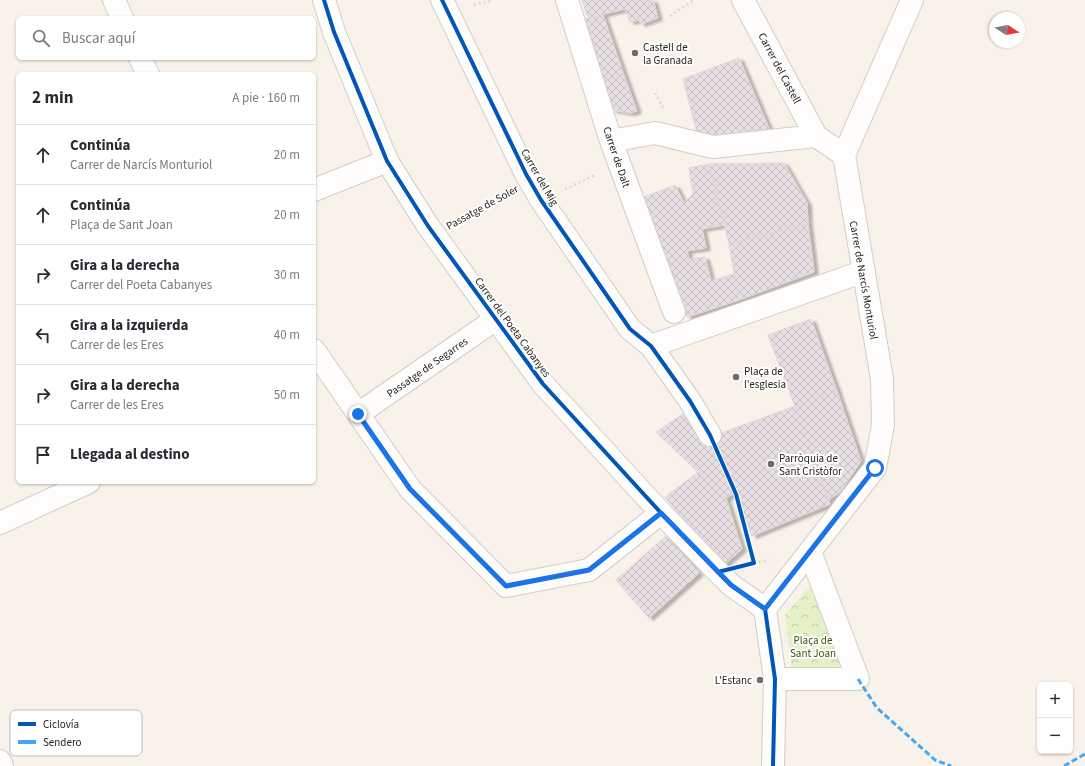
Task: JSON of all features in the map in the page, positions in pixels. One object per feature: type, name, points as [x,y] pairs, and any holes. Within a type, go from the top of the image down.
[{"type":"street","points":[[114,0],[121,16]]},
{"type":"street","name":"Carrer del Poeta Cabanyes","points":[[324,0],[334,32],[387,161],[434,234],[543,384],[661,513],[718,572],[731,585],[765,609]]},
{"type":"street","name":"Carrer del Mig","points":[[442,0],[541,200],[630,329],[651,346],[690,401],[710,435]]},
{"type":"street","name":"Carrer de Dalt","points":[[567,0],[611,141],[674,312]]},
{"type":"street","name":"Carrer del Castell","points":[[743,0],[816,136]]},
{"type":"street","points":[[611,141],[655,133],[713,146],[816,136],[844,155],[912,0]]},
{"type":"street","points":[[141,60],[147,72]]},
{"type":"street","name":"Carrer de Narcís Monturiol","points":[[810,552],[875,468],[883,425],[882,379],[862,272],[844,155]]},
{"type":"street","points":[[316,189],[387,161]]},
{"type":"street","points":[[651,346],[862,272]]},
{"type":"street","name":"Passatge de Segarres","points":[[358,414],[496,319]]},
{"type":"street","points":[[316,357],[321,374],[358,414],[410,489],[506,586],[589,570],[661,513]]},
{"type":"street","points":[[0,523],[85,484]]},
{"type":"street","points":[[773,766],[775,679],[765,609],[810,552]]},
{"type":"street","points":[[775,679],[858,679],[810,552]]},
{"type":"street","points":[[0,761],[2,766]]},
{"type":"path","points":[[670,16],[694,0]]},
{"type":"path","points":[[656,93],[664,110]]},
{"type":"path","points":[[541,200],[619,164]]},
{"type":"path","points":[[710,435],[736,494],[754,563],[718,572]]},
{"type":"green space","name":"Plaça de Sant Joan","points":[[810,587],[849,670],[792,671],[785,614]]},
{"type":"building","points":[[582,0],[653,0],[658,18],[641,24],[639,20],[630,22],[625,9],[588,18]]},
{"type":"building","points":[[603,15],[624,75],[603,82],[579,20]]},
{"type":"building","points":[[739,58],[770,131],[698,137],[683,79]]},
{"type":"building","points":[[624,75],[637,111],[630,113],[612,110],[603,82]]},
{"type":"building","points":[[784,163],[807,203],[808,224],[729,244],[709,164]]},
{"type":"building","points":[[709,164],[724,225],[702,229],[706,248],[687,251],[689,259],[668,264],[644,197],[675,185],[684,203],[693,194],[689,168]]},
{"type":"building","points":[[808,224],[814,272],[739,300],[729,244]]},
{"type":"building","points":[[705,257],[711,281],[734,274],[739,300],[687,317],[668,264]]},
{"type":"building","points":[[811,319],[837,391],[795,406],[768,335]]},
{"type":"building","points":[[837,391],[861,461],[840,492],[828,500],[795,406]]},
{"type":"building","name":"Parròquia de Sant Cristòfor","points":[[795,406],[830,504],[752,536],[716,435]]},
{"type":"building","points":[[689,410],[716,435],[736,492],[726,498],[656,432]]},
{"type":"building","points":[[698,472],[726,498],[742,549],[723,566],[665,497]]},
{"type":"building","points":[[666,536],[699,573],[649,618],[616,580]]},
{"type":"marked path","points":[[858,679],[877,708],[935,760],[951,766]]},
{"type":"marked path","points":[[1064,766],[1085,754]]},
{"type":"cycle path","points":[[324,0],[334,32],[387,161],[428,226],[543,384],[661,513],[718,572],[731,585],[765,609],[775,679],[773,766]]},
{"type":"cycle path","points":[[442,0],[526,174],[541,200],[630,329],[651,346],[690,401],[710,435],[736,494],[754,563],[718,572]]},
{"type":"place","name":"Castell de la Granada","points":[[635,53]]},
{"type":"place","name":"Plaça de l'esglesia","points":[[736,377]]},
{"type":"place","name":"Parròquia de Sant Cristòfor","points":[[771,464]]},
{"type":"place","name":"L'Estanc","points":[[760,680]]},
{"type":"route","points":[[358,414],[410,489],[506,586],[589,570],[661,513],[731,585],[765,609],[875,468]]}]
